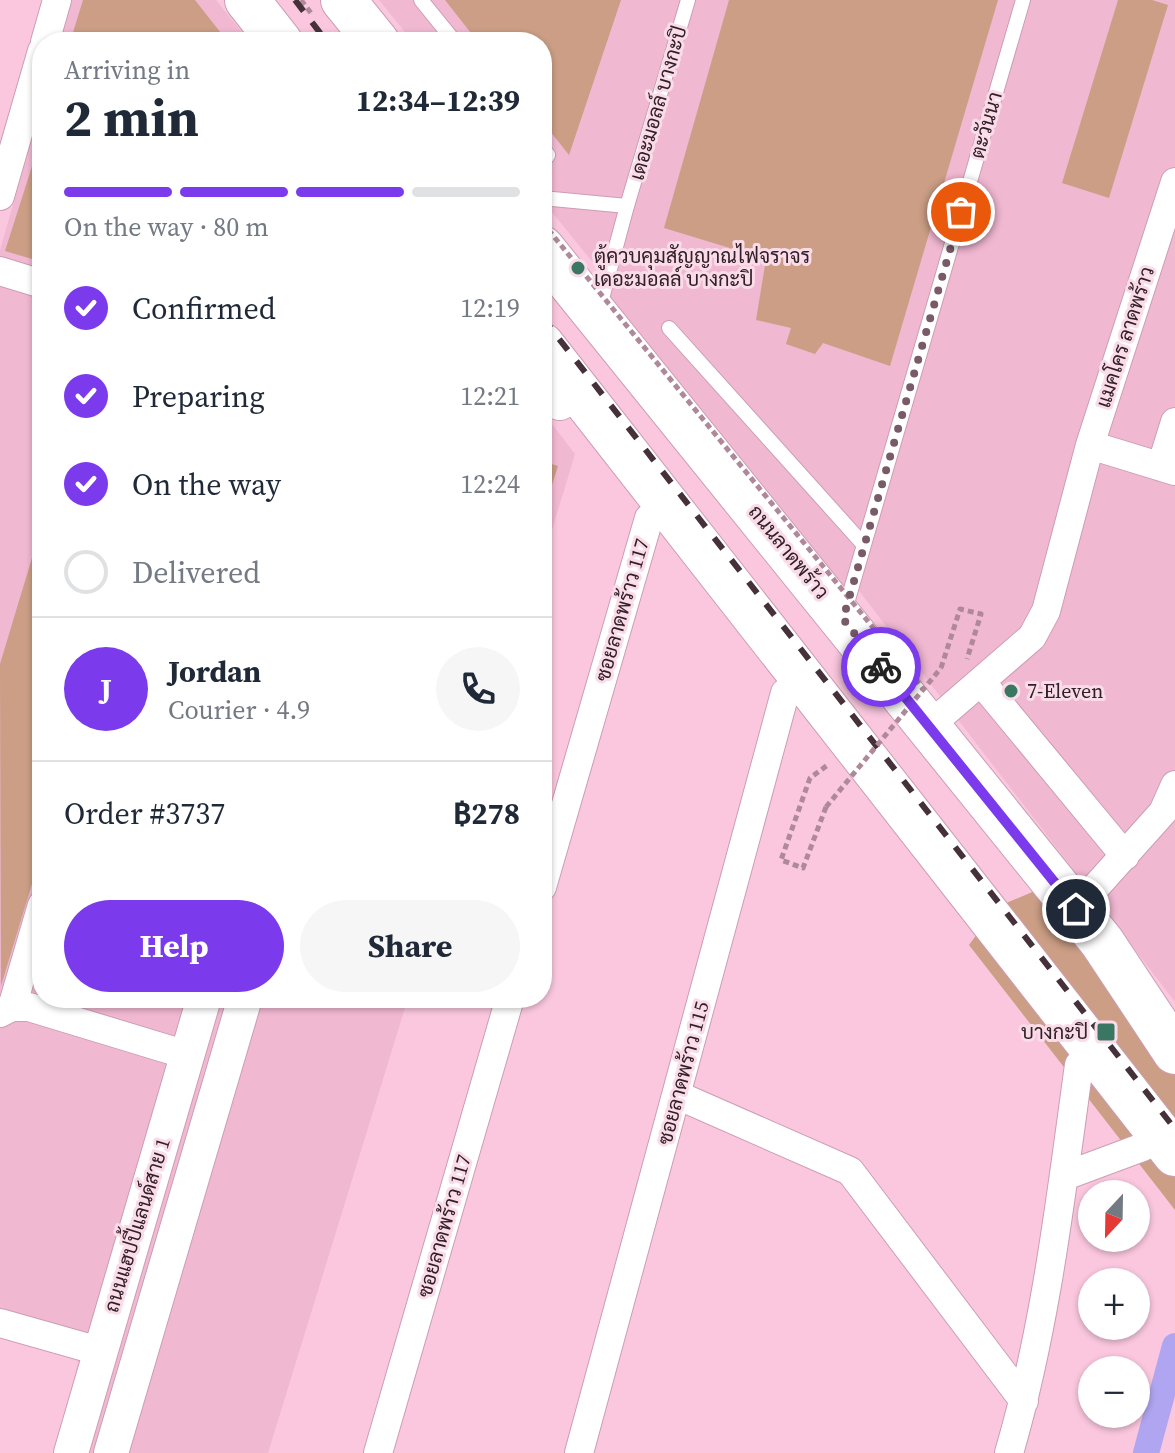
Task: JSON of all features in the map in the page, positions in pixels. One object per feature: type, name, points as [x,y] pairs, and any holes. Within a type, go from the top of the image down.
[{"type":"main road","points":[[247,0],[272,32]]},
{"type":"main road","points":[[272,0],[297,32]]},
{"type":"main road","points":[[319,0],[344,32]]},
{"type":"main road","points":[[343,0],[369,32]]},
{"type":"main road","name":"ถนนลาดพร้าว","points":[[552,260],[843,619],[918,744],[1076,909],[1126,976],[1175,1052]]},
{"type":"main road","points":[[552,294],[918,744],[1175,1077]]},
{"type":"main road","points":[[552,356],[918,744],[1159,1150],[1175,1183]]},
{"type":"main road","points":[[552,398],[1079,1065],[1159,1150]]},
{"type":"street","points":[[48,32],[57,0]]},
{"type":"street","points":[[0,196],[32,86]]},
{"type":"street","name":"แมคโคร ลาดพร้าว","points":[[918,744],[972,677],[1032,637],[1046,611],[1090,445],[1170,215],[1175,182]]},
{"type":"street","points":[[0,271],[32,281]]},
{"type":"street","points":[[1090,445],[1168,469],[1175,422]]},
{"type":"street","name":"ซอยลาดพร้าว 117","points":[[552,853],[649,518]]},
{"type":"street","points":[[972,677],[1125,856]]},
{"type":"street","name":"ซอยลาดพร้าว 115","points":[[579,1453],[785,693]]},
{"type":"street","points":[[1076,909],[1163,812],[1175,785]]},
{"type":"street","points":[[32,934],[6,1010],[32,1008]]},
{"type":"street","points":[[32,1008],[187,1055]]},
{"type":"street","name":"ถนนแฮปปี้แลนด์สาย 1","points":[[71,1453],[201,1008]]},
{"type":"street","name":"ถนนแฮปปี้แลนด์สาย 1","points":[[111,1453],[242,1008]]},
{"type":"street","name":"ซอยลาดพร้าว 117","points":[[378,1453],[507,1008]]},
{"type":"street","points":[[1009,1453],[1024,1401],[1065,1176],[1079,1065]]},
{"type":"street","points":[[677,1095],[850,1171],[1024,1401]]},
{"type":"street","points":[[1065,1176],[1159,1150]]},
{"type":"street","points":[[0,1323],[99,1351]]},
{"type":"lane","points":[[421,0],[447,32]]},
{"type":"lane","name":"เดอะมอลล์ บางกะปิ","points":[[597,316],[688,0]]},
{"type":"lane","name":"ตะวันนา","points":[[843,619],[1023,0]]},
{"type":"lane","name":"เดอะมอลล์ บางกะปิ","points":[[552,199],[627,206]]},
{"type":"lane","points":[[669,328],[863,544]]},
{"type":"path","points":[[552,236],[918,744]]},
{"type":"path","points":[[836,758],[810,778],[781,860],[803,868],[826,807],[918,744],[960,609],[981,614],[972,677]]},
{"type":"shaded area","points":[[72,0],[216,0],[242,32],[63,32]]},
{"type":"shaded area","points":[[379,0],[1175,0],[1175,1002],[853,583],[843,619],[597,316],[608,281],[552,212],[552,32],[405,32]]},
{"type":"shaded area","points":[[32,139],[32,1008],[405,1008],[268,1453],[55,1453],[80,1355],[0,1329],[0,250]]},
{"type":"shaded area","points":[[552,424],[575,454],[552,530]]},
{"type":"building","points":[[83,0],[195,0],[220,32],[73,32]]},
{"type":"building","points":[[445,0],[621,0],[569,155],[552,134],[552,32],[470,32]]},
{"type":"building","points":[[729,0],[998,0],[890,366],[823,343],[815,354],[786,344],[791,328],[756,320],[766,259],[664,228]]},
{"type":"building","points":[[1118,0],[1152,0],[1168,5],[1109,198],[1062,183]]},
{"type":"building","points":[[32,166],[32,259],[5,251]]},
{"type":"building","points":[[552,464],[558,466],[552,485]]},
{"type":"building","points":[[32,558],[32,884],[1,986],[0,664]]},
{"type":"building","name":"บางกะปิ","points":[[1037,890],[1175,1065],[1175,1210],[969,945],[997,907]]},
{"type":"waterway","points":[[1146,1453],[1175,1346]]},
{"type":"railway","points":[[295,0],[319,32]]},
{"type":"railway","points":[[552,330],[1175,1129]]},
{"type":"way so far","points":[[881,667],[843,619],[961,212]]},
{"type":"place","name":"ตู้ควบคุมสัญญาณไฟจราจร เดอะมอลล์ บางกะปิ","points":[[578,268]]},
{"type":"place","name":"7-Eleven","points":[[1011,691]]},
{"type":"place","name":"บางกะปิ","points":[[1106,1032]]},
{"type":"route","points":[[881,667],[1076,909]]}]
